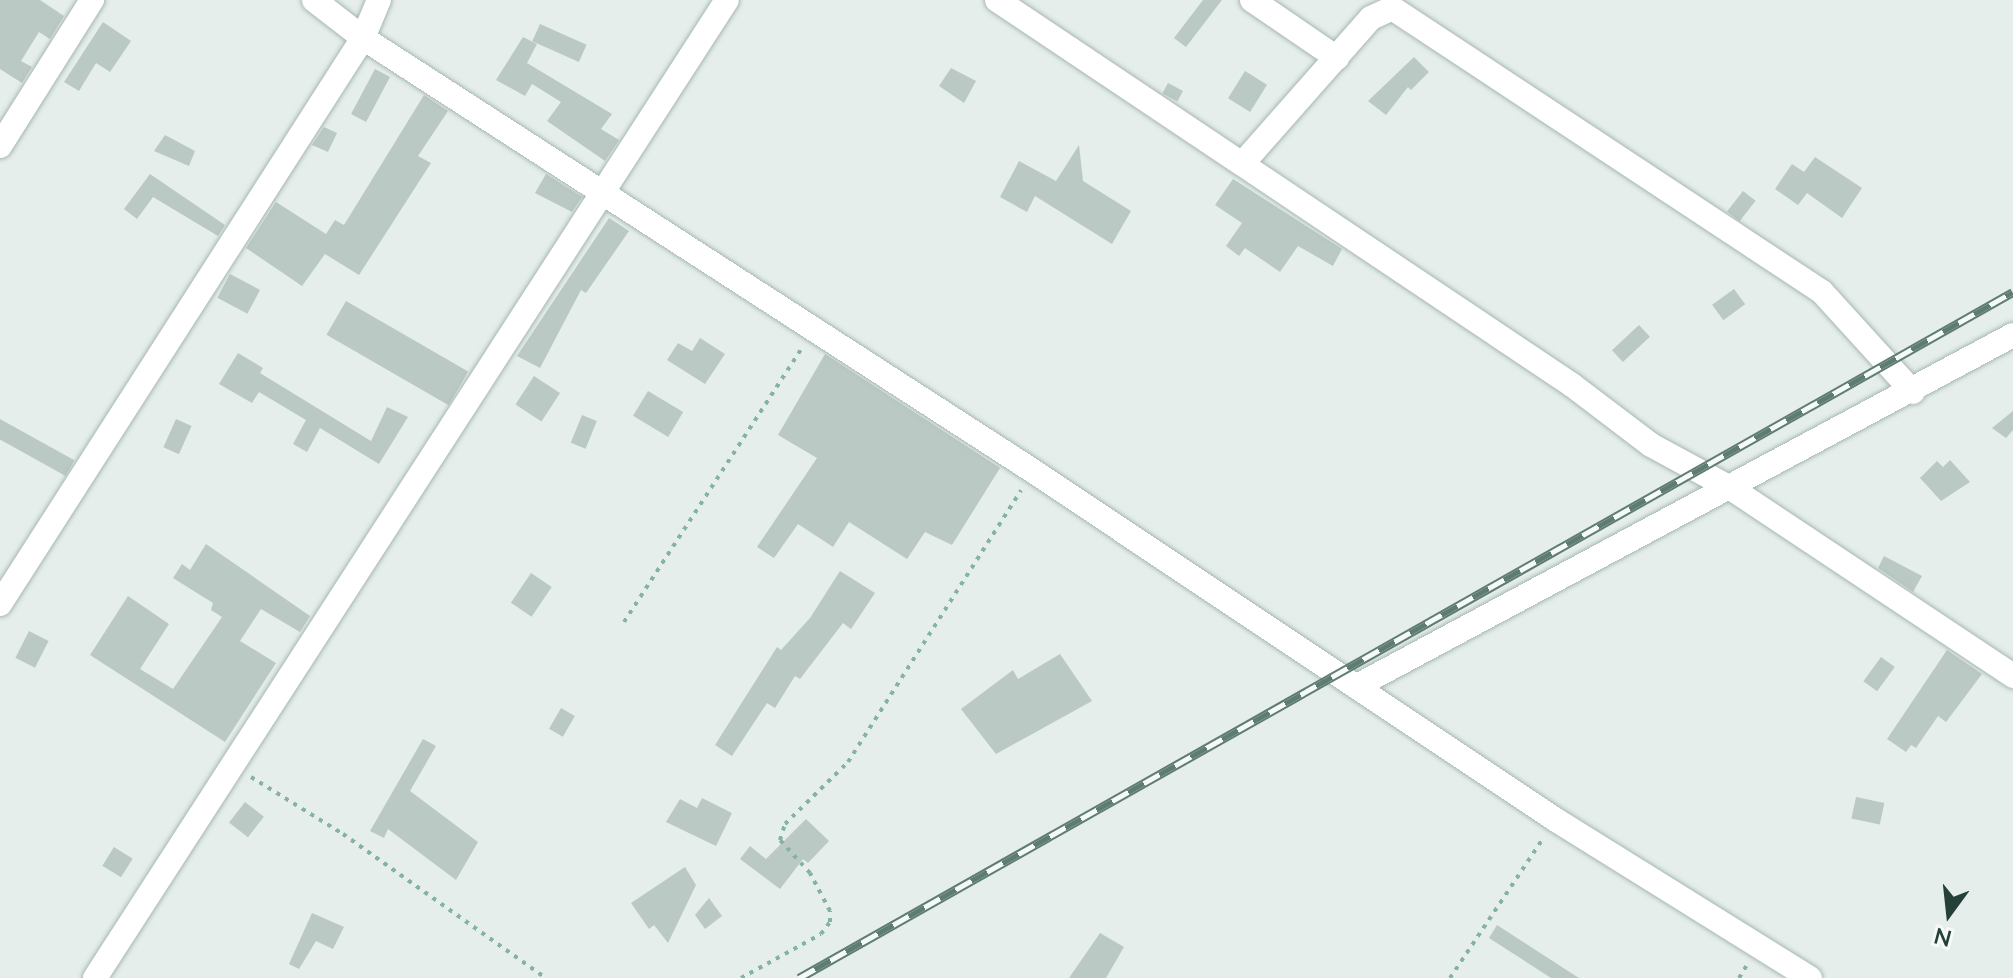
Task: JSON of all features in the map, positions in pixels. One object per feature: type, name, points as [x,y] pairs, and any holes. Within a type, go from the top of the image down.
[{"type":"street","points":[[0,146],[92,0]]},
{"type":"street","points":[[314,0],[363,38],[1033,471],[1556,820],[1810,978]]},
{"type":"street","points":[[0,604],[363,38],[379,0]]},
{"type":"street","points":[[95,978],[234,766],[462,403],[727,0]]},
{"type":"street","points":[[997,0],[1243,163],[1651,445],[1732,489],[2013,676]]},
{"type":"street","points":[[1252,0],[1337,58]]},
{"type":"street","points":[[1243,163],[1382,9],[1409,16],[1822,292],[1913,392]]},
{"type":"street","points":[[1357,686],[1732,489],[2013,335]]},
{"type":"path","points":[[624,622],[814,329]]},
{"type":"path","points":[[741,978],[821,934],[830,922],[830,911],[810,873],[780,840],[785,824],[848,762],[1033,471]]},
{"type":"path","points":[[234,766],[343,834],[546,978]]},
{"type":"path","points":[[1450,978],[1556,820]]},
{"type":"building","points":[[0,0],[40,0],[64,16],[50,39],[39,32],[21,61],[32,67],[22,83],[0,69]]},
{"type":"building","points":[[1203,0],[1222,0],[1186,47],[1174,38]]},
{"type":"building","points":[[103,22],[131,41],[110,72],[96,63],[79,91],[64,82]]},
{"type":"building","points":[[540,24],[587,45],[579,62],[532,41]]},
{"type":"building","points":[[523,37],[537,44],[527,63],[612,114],[601,129],[619,140],[605,161],[547,121],[561,102],[532,84],[525,96],[496,80]]},
{"type":"building","points":[[1414,57],[1429,72],[1411,90],[1408,87],[1386,115],[1368,101]]},
{"type":"building","points":[[951,68],[976,81],[964,103],[939,86]]},
{"type":"building","points":[[375,69],[390,77],[366,122],[351,114]]},
{"type":"building","points":[[1245,71],[1267,85],[1250,112],[1228,98]]},
{"type":"building","points":[[1168,83],[1183,91],[1177,102],[1162,94]]},
{"type":"building","points":[[424,95],[448,111],[418,156],[431,163],[359,275],[325,254],[302,286],[246,248],[276,202],[326,234],[335,220],[344,225]]},
{"type":"building","points":[[324,127],[337,133],[328,152],[312,145]]},
{"type":"building","points":[[165,135],[195,151],[189,166],[154,151]]},
{"type":"building","points":[[1079,145],[1083,181],[1131,211],[1112,244],[1035,196],[1027,212],[1000,197],[1019,161],[1056,181]]},
{"type":"building","points":[[1815,157],[1862,188],[1842,218],[1807,193],[1798,205],[1775,189],[1792,164],[1804,172]]},
{"type":"building","points":[[150,174],[225,225],[218,236],[153,197],[137,219],[124,209]]},
{"type":"building","points":[[546,174],[582,197],[572,212],[535,193]]},
{"type":"building","points":[[1233,179],[1342,249],[1333,266],[1298,246],[1280,272],[1245,248],[1239,256],[1226,246],[1242,223],[1215,205]]},
{"type":"building","points":[[1743,191],[1756,201],[1740,221],[1727,211]]},
{"type":"building","points":[[609,218],[629,231],[586,293],[581,290],[540,368],[517,356]]},
{"type":"building","points":[[230,274],[260,290],[247,314],[217,298]]},
{"type":"building","points":[[1734,289],[1745,304],[1723,320],[1712,305]]},
{"type":"building","points":[[346,301],[468,372],[449,405],[326,335]]},
{"type":"building","points":[[1639,325],[1650,337],[1623,362],[1612,350]]},
{"type":"building","points":[[700,338],[725,354],[705,384],[667,360],[678,343],[692,351]]},
{"type":"building","points":[[238,353],[263,368],[260,373],[371,441],[387,407],[408,417],[379,464],[320,428],[307,452],[293,444],[306,420],[259,392],[252,403],[219,384]]},
{"type":"building","points":[[825,354],[1000,468],[952,545],[925,532],[907,559],[849,522],[833,547],[798,524],[774,558],[757,547],[817,458],[778,435]]},
{"type":"building","points":[[534,376],[560,393],[541,421],[515,405]]},
{"type":"building","points":[[648,391],[683,412],[668,437],[633,416]]},
{"type":"building","points":[[2013,411],[2013,430],[2006,438],[1992,428]]},
{"type":"building","points":[[582,415],[597,421],[586,449],[571,443]]},
{"type":"building","points":[[0,419],[74,460],[66,476],[0,440]]},
{"type":"building","points":[[176,419],[192,426],[179,454],[163,447]]},
{"type":"building","points":[[1950,460],[1970,482],[1941,501],[1920,478],[1937,461],[1943,467]]},
{"type":"building","points":[[206,544],[310,616],[300,632],[261,609],[240,641],[276,663],[225,742],[90,655],[128,596],[169,624],[140,669],[173,689],[222,617],[211,610],[213,603],[173,578],[182,564],[190,570]]},
{"type":"building","points":[[1884,556],[1922,576],[1913,592],[1878,568]]},
{"type":"building","points":[[840,571],[875,593],[851,629],[843,623],[800,679],[795,676],[775,708],[767,703],[732,756],[715,745],[777,647],[781,650],[810,618]]},
{"type":"building","points":[[531,573],[552,587],[532,617],[511,603]]},
{"type":"building","points":[[29,631],[49,641],[35,668],[15,658]]},
{"type":"building","points":[[1947,650],[1982,674],[1946,722],[1938,716],[1916,748],[1911,745],[1906,752],[1887,739]]},
{"type":"building","points":[[1060,654],[1092,701],[996,754],[961,709],[1013,670],[1018,679]]},
{"type":"building","points":[[1881,657],[1895,667],[1877,691],[1863,681]]},
{"type":"building","points":[[561,708],[575,716],[563,737],[549,729]]},
{"type":"building","points":[[423,739],[436,746],[410,791],[478,842],[456,880],[388,829],[384,838],[370,831]]},
{"type":"building","points":[[1856,797],[1884,803],[1880,825],[1851,819]]},
{"type":"building","points":[[702,798],[732,813],[716,846],[666,822],[680,799],[697,808]]},
{"type":"building","points":[[245,802],[264,817],[248,837],[229,822]]},
{"type":"building","points":[[806,819],[829,841],[808,863],[803,859],[780,889],[740,859],[750,846],[766,859]]},
{"type":"building","points":[[114,847],[133,859],[121,877],[102,866]]},
{"type":"building","points":[[685,867],[696,885],[668,943],[654,925],[649,929],[631,903]]},
{"type":"building","points":[[709,898],[722,916],[705,929],[695,915]]},
{"type":"building","points":[[312,913],[344,927],[333,949],[316,941],[299,969],[289,964]]},
{"type":"building","points":[[1497,925],[1579,978],[1551,978],[1489,938]]},
{"type":"building","points":[[1100,933],[1124,947],[1106,978],[1069,978]]},
{"type":"railway","points":[[799,978],[2013,292]]}]
